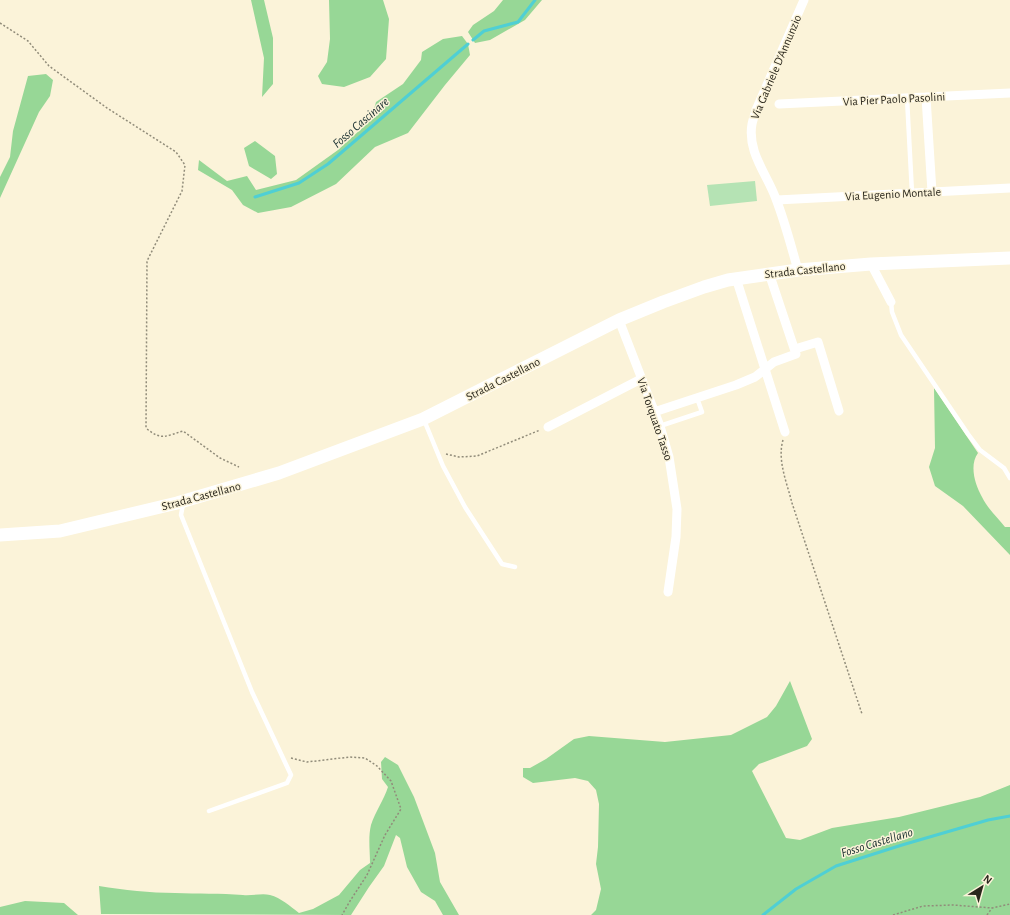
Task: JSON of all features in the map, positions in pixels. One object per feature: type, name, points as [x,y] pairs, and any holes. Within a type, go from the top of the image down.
[{"type":"street","name":"Via Gabriele D'Annunzio","points":[[798,270],[776,200],[769,182],[755,158],[751,141],[752,125],[756,110],[804,0]]},
{"type":"street","name":"Via Pier Paolo Pasolini","points":[[779,104],[1010,93]]},
{"type":"street","points":[[926,97],[932,192]]},
{"type":"street","name":"Via Eugenio Montale","points":[[776,200],[1010,188]]},
{"type":"street","name":"Strada Castellano","points":[[0,535],[60,531],[184,502],[279,473],[423,419],[619,320],[704,287],[736,278],[769,273],[871,264],[1010,258]]},
{"type":"street","points":[[871,264],[892,302]]},
{"type":"street","points":[[654,412],[749,380],[774,362],[796,354],[769,273]]},
{"type":"street","points":[[736,278],[785,432]]},
{"type":"street","name":"Via Torquato Tasso","points":[[619,320],[660,426],[669,457],[677,509],[676,536],[668,592]]},
{"type":"street","points":[[794,349],[818,342],[839,411]]},
{"type":"street","points":[[548,427],[641,379]]},
{"type":"lane","points":[[907,98],[912,193]]},
{"type":"lane","points":[[892,302],[892,312],[905,341],[980,450],[1004,468],[1010,478]]},
{"type":"lane","points":[[660,426],[702,412],[697,398]]},
{"type":"lane","points":[[423,419],[443,466],[465,507],[502,564],[515,567]]},
{"type":"lane","points":[[184,502],[181,515],[252,692],[292,775],[287,783],[209,811]]},
{"type":"path","points":[[0,23],[28,41],[49,66],[107,108],[176,152],[185,165],[182,190],[147,261],[146,428],[153,434],[161,437],[183,431],[220,458],[239,467]]},
{"type":"path","points":[[435,448],[447,454],[458,457],[477,456],[548,427]]},
{"type":"path","points":[[785,432],[781,447],[782,469],[862,714]]},
{"type":"path","points":[[281,752],[292,758],[307,762],[350,757],[365,758],[377,766],[391,780],[395,789],[401,809],[385,835],[367,875],[342,915]]},
{"type":"path","points":[[893,915],[923,906],[953,904],[992,908],[1010,904]]},
{"type":"path","points":[[987,915],[992,908]]},
{"type":"green space","points":[[251,0],[264,0],[273,38],[273,84],[262,97],[264,58]]},
{"type":"green space","points":[[329,0],[383,0],[389,19],[386,59],[370,77],[344,87],[322,84],[318,76],[327,62],[330,39]]},
{"type":"green space","points":[[503,0],[542,0],[525,20],[490,40],[475,43],[468,32],[473,25],[494,11]]},
{"type":"green space","points":[[462,36],[468,44],[470,55],[408,133],[375,147],[336,184],[291,207],[258,213],[243,205],[232,190],[198,170],[199,160],[227,181],[247,176],[256,190],[296,180],[338,150],[371,120],[376,102],[403,84],[421,60],[422,52],[443,39]]},
{"type":"green space","points":[[46,74],[53,80],[50,96],[39,112],[0,198],[0,177],[10,157],[13,131],[28,76]]},
{"type":"green space","points":[[255,141],[275,156],[277,174],[271,179],[249,166],[244,148]]},
{"type":"green space","points":[[755,181],[757,201],[710,206],[707,185]]},
{"type":"green space","points":[[934,388],[978,453],[975,458],[973,469],[975,481],[979,492],[990,509],[1005,527],[1010,527],[1010,555],[963,506],[935,486],[929,467],[935,448]]},
{"type":"green space","points":[[790,681],[812,739],[807,746],[759,764],[752,771],[786,838],[800,840],[832,828],[899,817],[980,797],[1010,785],[1010,915],[591,915],[596,910],[601,889],[596,864],[599,804],[596,790],[588,781],[575,778],[533,783],[523,777],[523,768],[530,768],[546,759],[574,739],[589,736],[665,742],[731,735],[767,717],[776,706]]},
{"type":"green space","points":[[385,757],[398,765],[414,797],[435,853],[440,882],[459,915],[443,915],[435,901],[421,892],[407,867],[400,838],[396,835],[384,866],[351,915],[101,914],[99,886],[156,892],[246,895],[267,894],[282,900],[299,913],[313,909],[339,895],[360,870],[370,863],[369,839],[371,825],[388,787],[382,779],[381,762]]},
{"type":"green space","points":[[25,901],[64,903],[78,915],[0,915],[0,907]]},
{"type":"waterway","name":"Fosso Cascinare","points":[[473,40],[484,31],[518,22],[535,0]]},
{"type":"waterway","name":"Fosso Cascinare","points":[[255,197],[299,183],[328,164],[468,44]]},
{"type":"waterway","name":"Fosso Castellano","points":[[763,915],[796,889],[836,866],[988,820],[1010,816]]}]
